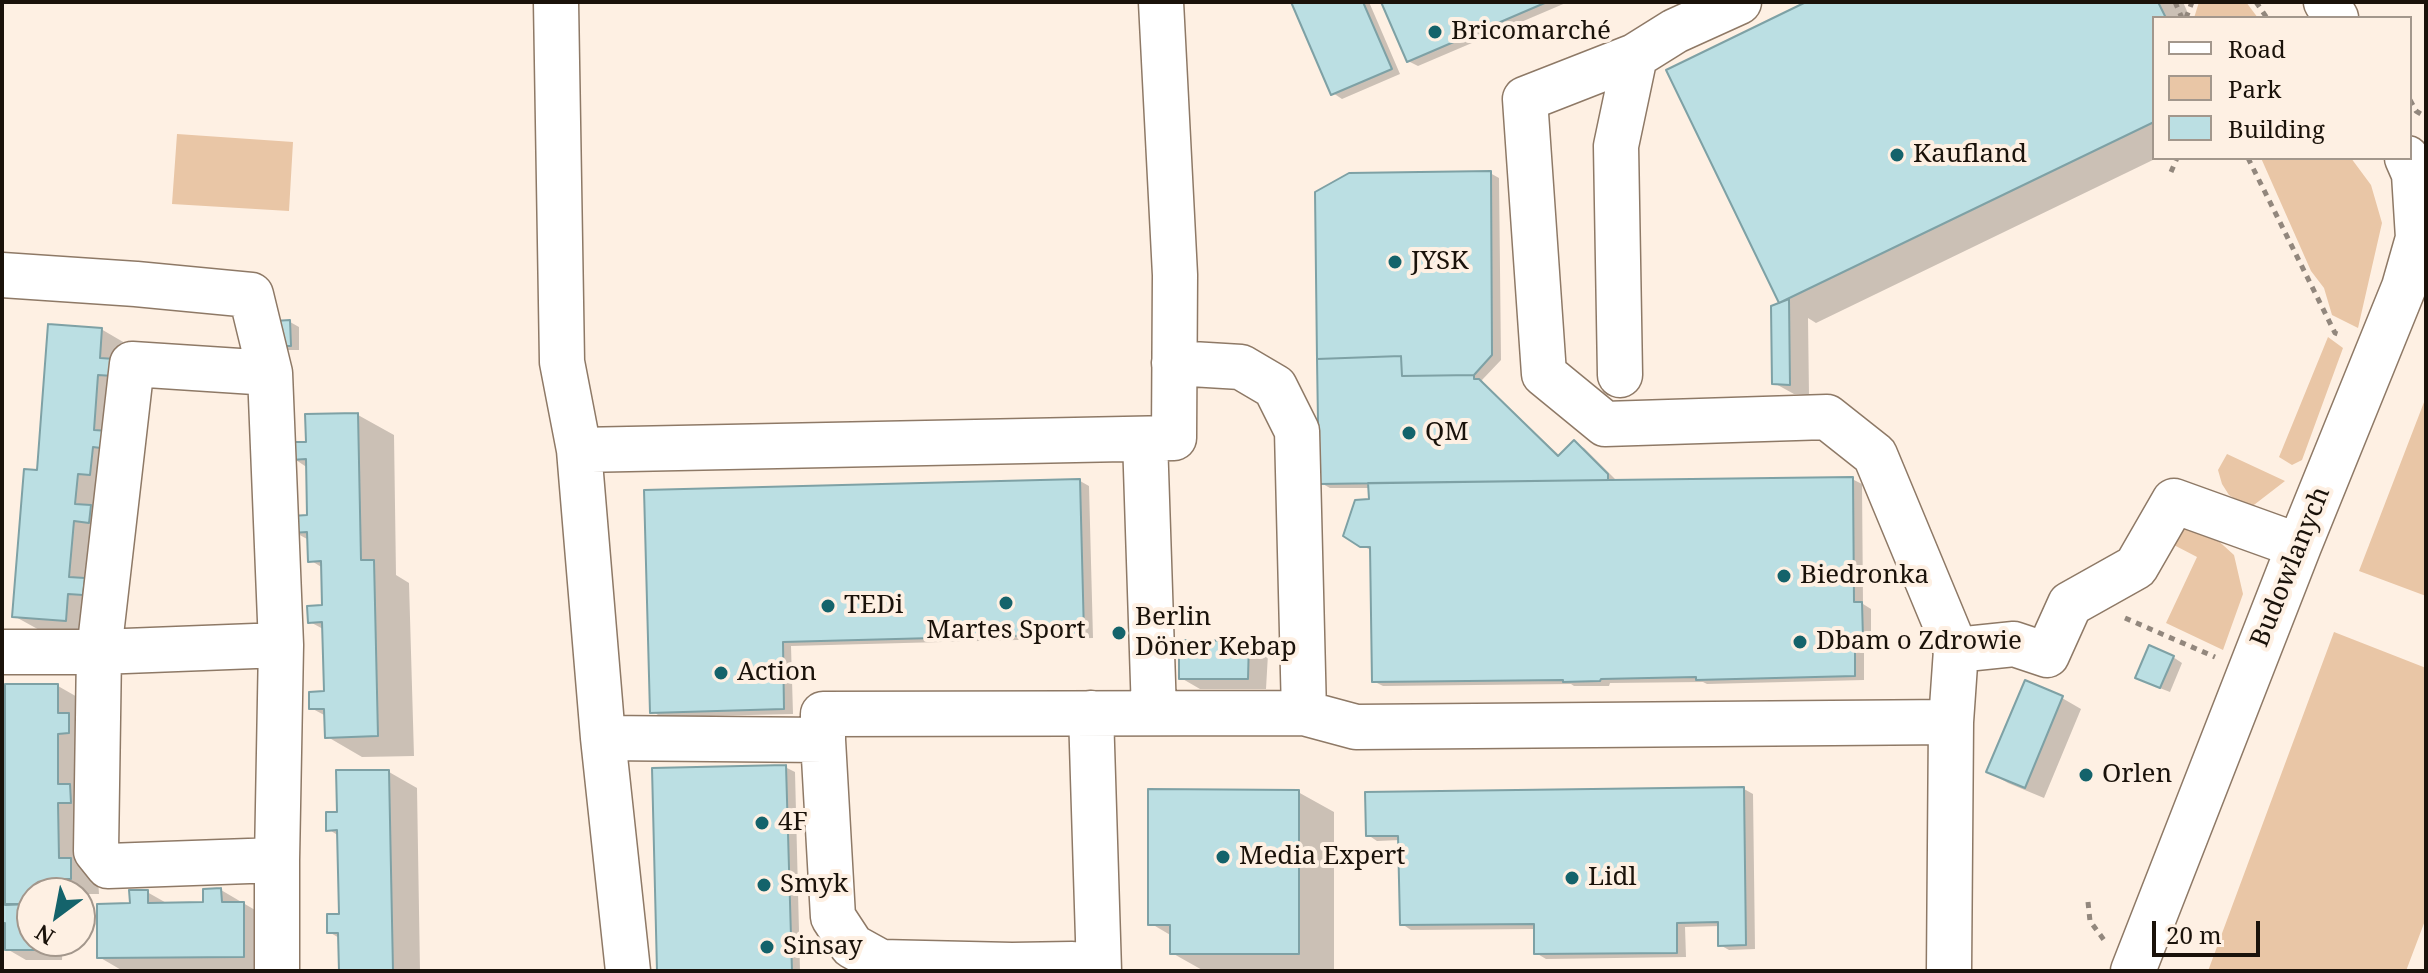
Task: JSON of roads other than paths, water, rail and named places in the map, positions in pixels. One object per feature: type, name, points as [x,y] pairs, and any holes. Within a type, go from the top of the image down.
[{"type":"street","points":[[556,2],[562,362],[579,450],[603,738],[628,971]]},
{"type":"street","points":[[579,450],[1174,438],[1175,275],[1161,2]]},
{"type":"street","points":[[1739,2],[1675,31],[1635,56],[1525,99],[1544,374],[1605,424],[1827,417],[1875,455],[1956,650],[1951,722],[1949,971]]},
{"type":"street","points":[[1620,375],[1616,146],[1635,56]]},
{"type":"street","name":"Budowlanych","points":[[2120,957],[2299,546],[2404,287],[2418,238],[2416,166]]},
{"type":"street","points":[[2,275],[251,295],[270,373],[281,645],[277,971]]},
{"type":"street","points":[[1174,363],[1241,367],[1275,387],[1297,431],[1304,713]]},
{"type":"street","points":[[270,373],[132,364],[99,652],[96,851],[108,866],[277,860]]},
{"type":"street","points":[[1145,439],[1154,713]]},
{"type":"street","points":[[1956,650],[2014,644],[2047,655],[2070,604],[2136,567],[2174,501],[2299,546]]},
{"type":"street","points":[[2,652],[99,652],[281,645]]},
{"type":"street","points":[[1091,713],[1096,971],[1072,964],[881,962],[852,946],[833,917],[823,714],[1091,713],[1304,713],[1356,727],[1951,722]]},
{"type":"street","points":[[603,738],[823,740]]},
{"type":"place","name":"Bricomarché","points":[[1435,32]]},
{"type":"place","name":"Kaufland","points":[[1897,155]]},
{"type":"place","name":"JYSK","points":[[1395,262]]},
{"type":"place","name":"QM","points":[[1409,433]]},
{"type":"place","name":"Biedronka","points":[[1784,576]]},
{"type":"place","name":"Martes Sport","points":[[1006,603]]},
{"type":"place","name":"TEDi","points":[[828,606]]},
{"type":"place","name":"Berlin Döner Kebap","points":[[1119,633]]},
{"type":"place","name":"Dbam o Zdrowie","points":[[1800,642]]},
{"type":"place","name":"Action","points":[[721,673]]},
{"type":"place","name":"Orlen","points":[[2086,775]]},
{"type":"place","name":"4F","points":[[762,823]]},
{"type":"place","name":"Media Expert","points":[[1223,857]]},
{"type":"place","name":"Lidl","points":[[1572,878]]},
{"type":"place","name":"Smyk","points":[[764,885]]},
{"type":"place","name":"Sinsay","points":[[767,947]]}]
